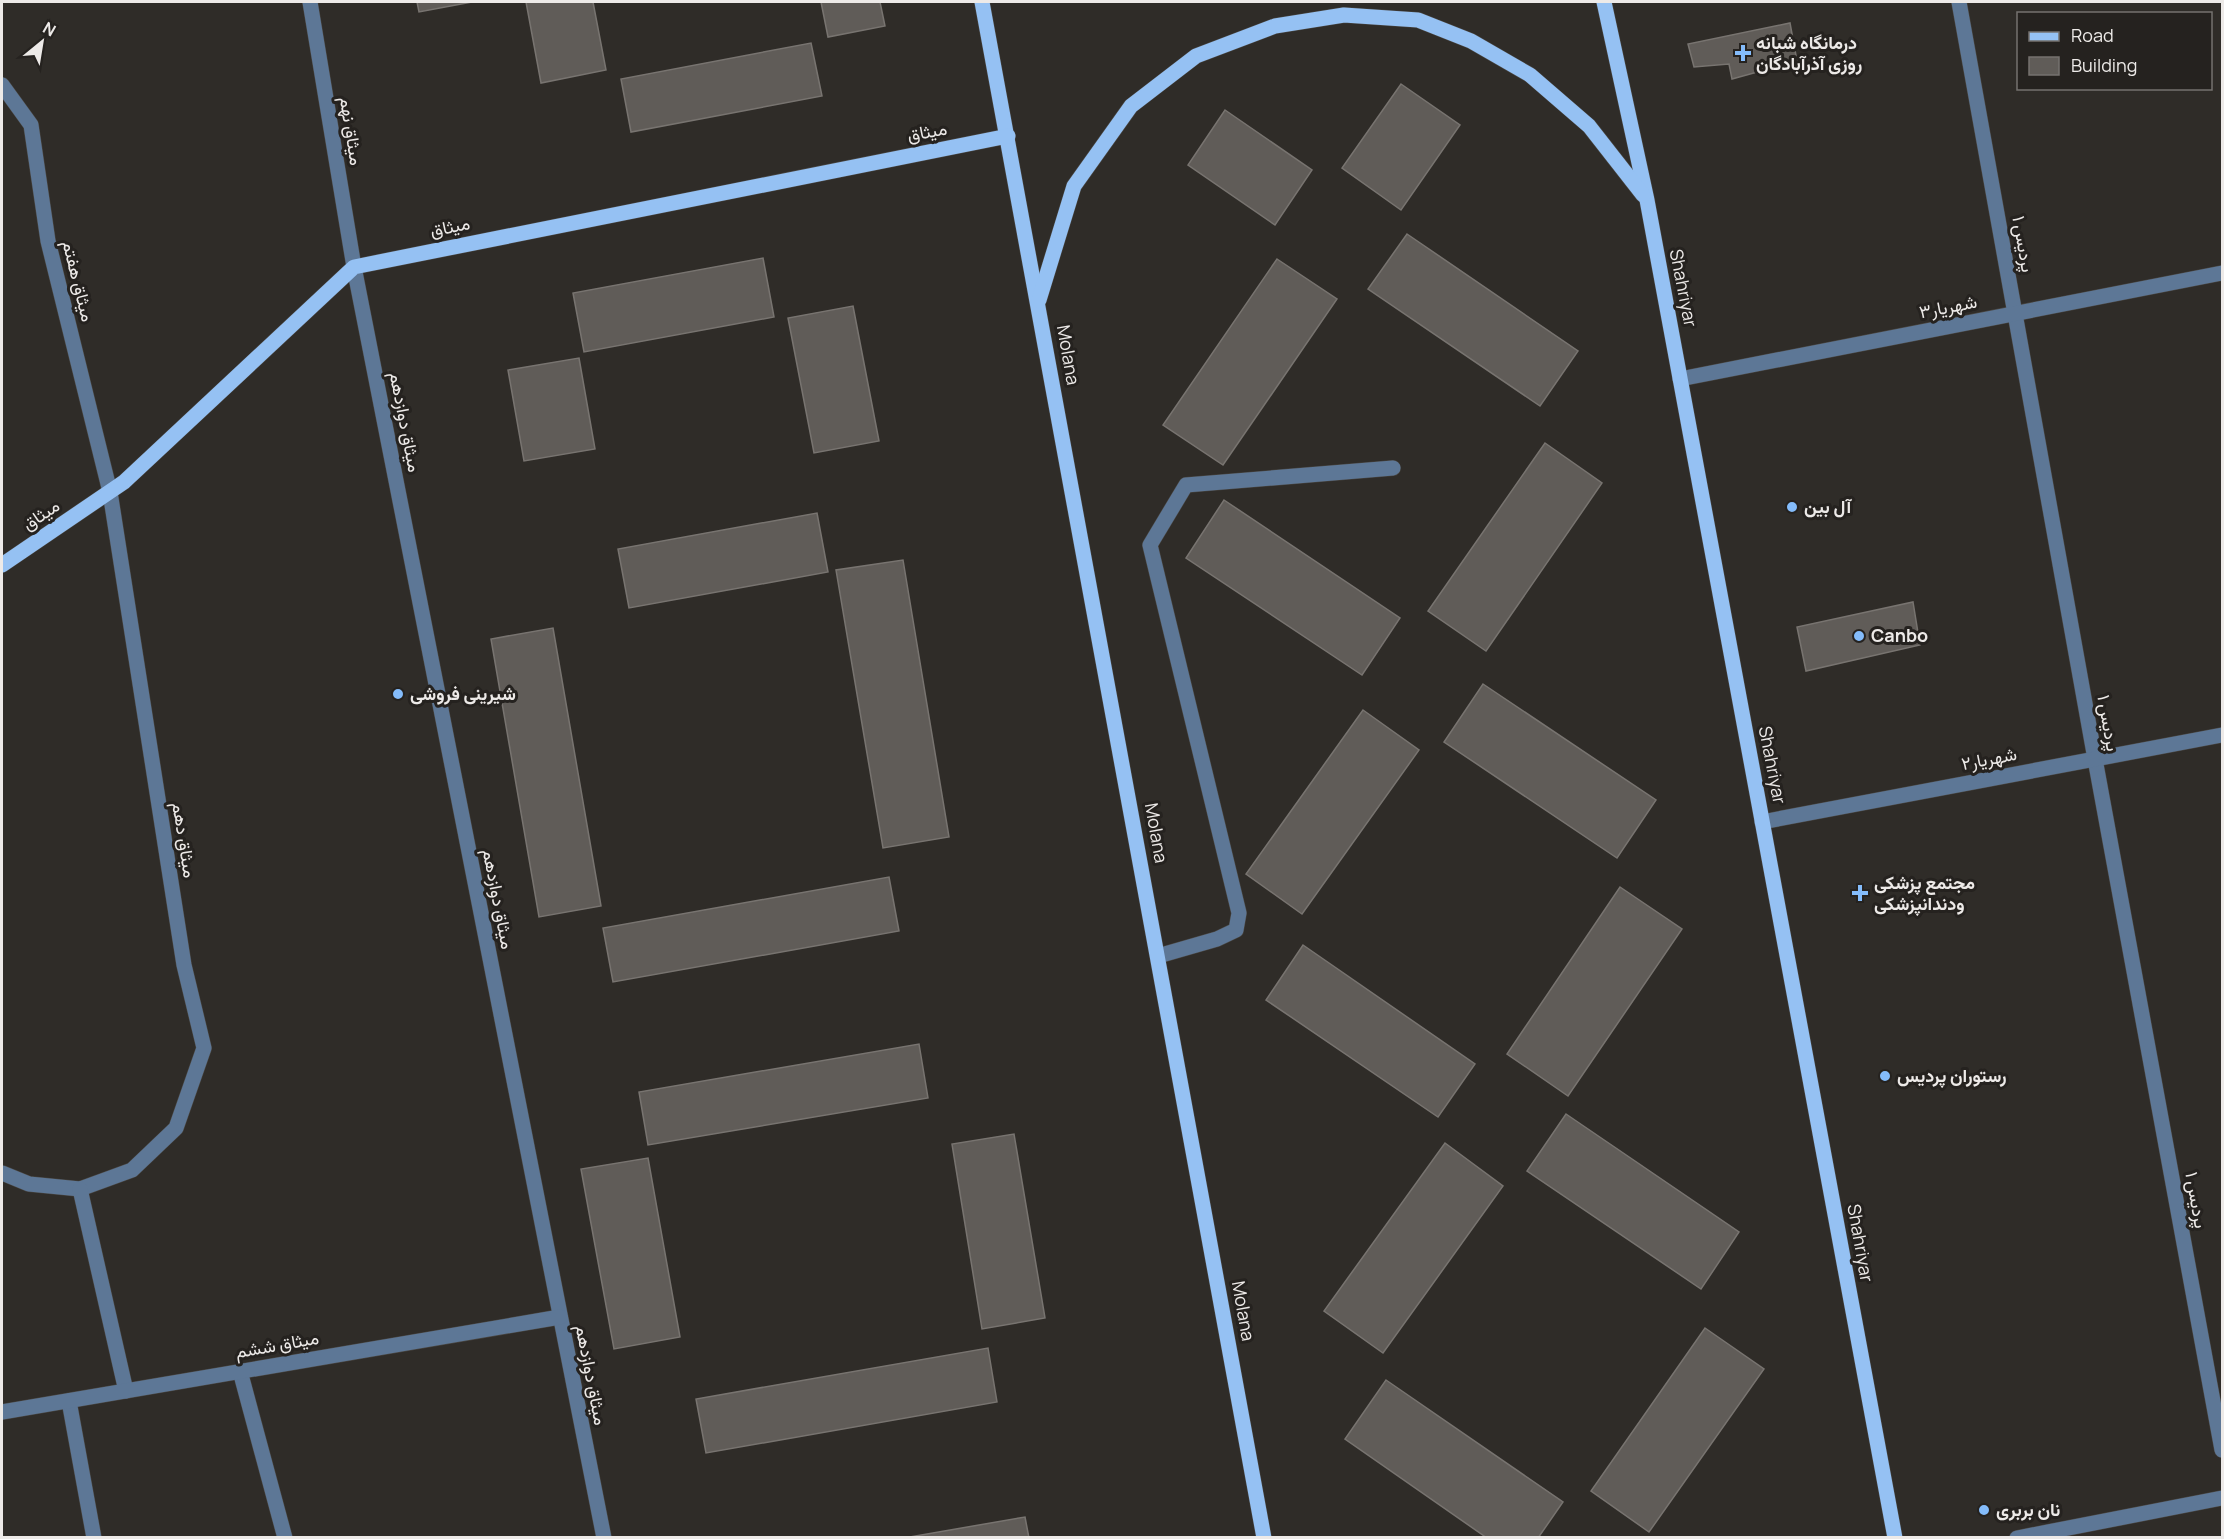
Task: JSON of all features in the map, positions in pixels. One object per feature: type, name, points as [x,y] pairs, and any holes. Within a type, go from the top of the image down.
[{"type":"main road","name":"Molana","points":[[982,2],[1264,1538]]},
{"type":"main road","name":"Shahriyar","points":[[1604,2],[1647,200],[1895,1538]]},
{"type":"main road","points":[[1038,302],[1074,186],[1131,106],[1196,56],[1275,26],[1344,15],[1418,20],[1471,41],[1530,75],[1589,126],[1647,200]]},
{"type":"main road","name":"میثاق","points":[[2,565],[124,483],[354,267],[1008,136]]},
{"type":"street","name":"میثاق نهم","points":[[310,2],[354,267]]},
{"type":"street","name":"پردیس ۱","points":[[1959,2],[2095,759],[2223,1450]]},
{"type":"street","name":"میثاق هفتم","points":[[2,85],[31,125],[48,241],[110,492]]},
{"type":"street","name":"میثاق دوازدهم","points":[[354,267],[604,1538]]},
{"type":"street","name":"شهریار۳","points":[[1680,379],[2223,273]]},
{"type":"street","points":[[1158,956],[1217,939],[1236,930],[1239,913],[1150,545],[1186,485],[1393,468]]},
{"type":"street","name":"میثاق دهم","points":[[81,1189],[132,1170],[176,1128],[204,1048],[184,965],[110,492]]},
{"type":"street","name":"شهریار۲","points":[[1762,822],[2223,735]]},
{"type":"street","points":[[2,1173],[28,1184],[81,1189],[126,1391]]},
{"type":"street","name":"میثاق ششم","points":[[2,1412],[560,1317]]},
{"type":"street","points":[[240,1371],[285,1538]]},
{"type":"street","points":[[69,1401],[94,1538]]},
{"type":"street","points":[[2017,1538],[2223,1498]]},
{"type":"building","points":[[417,2],[472,2],[419,12]]},
{"type":"building","points":[[526,2],[593,2],[606,70],[541,83]]},
{"type":"building","points":[[821,2],[880,2],[885,26],[828,37]]},
{"type":"building","name":"درمانگاه شبانه روزی آذرآبادگان","points":[[1790,23],[1797,61],[1732,79],[1729,64],[1694,67],[1688,44]]},
{"type":"building","points":[[811,43],[822,96],[631,132],[621,79]]},
{"type":"building","points":[[1401,84],[1460,125],[1401,210],[1342,168]]},
{"type":"building","points":[[1225,110],[1312,170],[1275,225],[1188,165]]},
{"type":"building","points":[[1407,234],[1578,351],[1540,406],[1368,289]]},
{"type":"building","points":[[763,258],[774,317],[584,352],[573,293]]},
{"type":"building","points":[[1277,259],[1337,299],[1223,465],[1163,425]]},
{"type":"building","points":[[853,306],[879,441],[814,453],[788,318]]},
{"type":"building","points":[[579,358],[595,449],[524,461],[508,370]]},
{"type":"building","points":[[1545,443],[1602,483],[1486,651],[1428,611]]},
{"type":"building","points":[[1224,500],[1400,618],[1362,675],[1186,558]]},
{"type":"building","points":[[817,513],[828,572],[629,608],[618,549]]},
{"type":"building","points":[[903,560],[949,837],[883,848],[836,570]]},
{"type":"building","name":"Canbo","points":[[1913,602],[1920,645],[1806,671],[1797,627]]},
{"type":"building","points":[[553,628],[601,906],[539,917],[491,639]]},
{"type":"building","points":[[1483,684],[1656,800],[1617,858],[1444,742]]},
{"type":"building","points":[[1363,710],[1419,750],[1302,914],[1246,874]]},
{"type":"building","points":[[889,877],[899,931],[613,982],[603,928]]},
{"type":"building","points":[[1620,887],[1682,929],[1568,1096],[1507,1054]]},
{"type":"building","points":[[1303,945],[1475,1064],[1438,1117],[1266,1000]]},
{"type":"building","points":[[919,1044],[928,1098],[648,1145],[639,1092]]},
{"type":"building","points":[[1566,1114],[1739,1232],[1701,1289],[1527,1171]]},
{"type":"building","points":[[1014,1134],[1045,1318],[982,1329],[952,1144]]},
{"type":"building","points":[[1445,1143],[1503,1186],[1383,1353],[1324,1311]]},
{"type":"building","points":[[648,1158],[680,1337],[614,1349],[581,1169]]},
{"type":"building","points":[[1705,1328],[1764,1369],[1649,1532],[1591,1491]]},
{"type":"building","points":[[988,1348],[997,1402],[706,1453],[696,1399]]},
{"type":"building","points":[[1386,1380],[1563,1502],[1538,1538],[1487,1538],[1345,1439]]},
{"type":"building","points":[[1025,1517],[1029,1538],[904,1538]]},
{"type":"place","name":"درمانگاه شبانه روزی آذرآبادگان","points":[[1743,53]]},
{"type":"place","name":"آل بین","points":[[1792,507]]},
{"type":"place","name":"Canbo","points":[[1859,636]]},
{"type":"place","name":"شیرینی فروشی","points":[[398,694]]},
{"type":"place","name":"مجتمع پزشکی ودندانپزشکی","points":[[1860,893]]},
{"type":"place","name":"رستوران پردیس","points":[[1885,1076]]},
{"type":"place","name":"نان بربری","points":[[1984,1510]]}]
